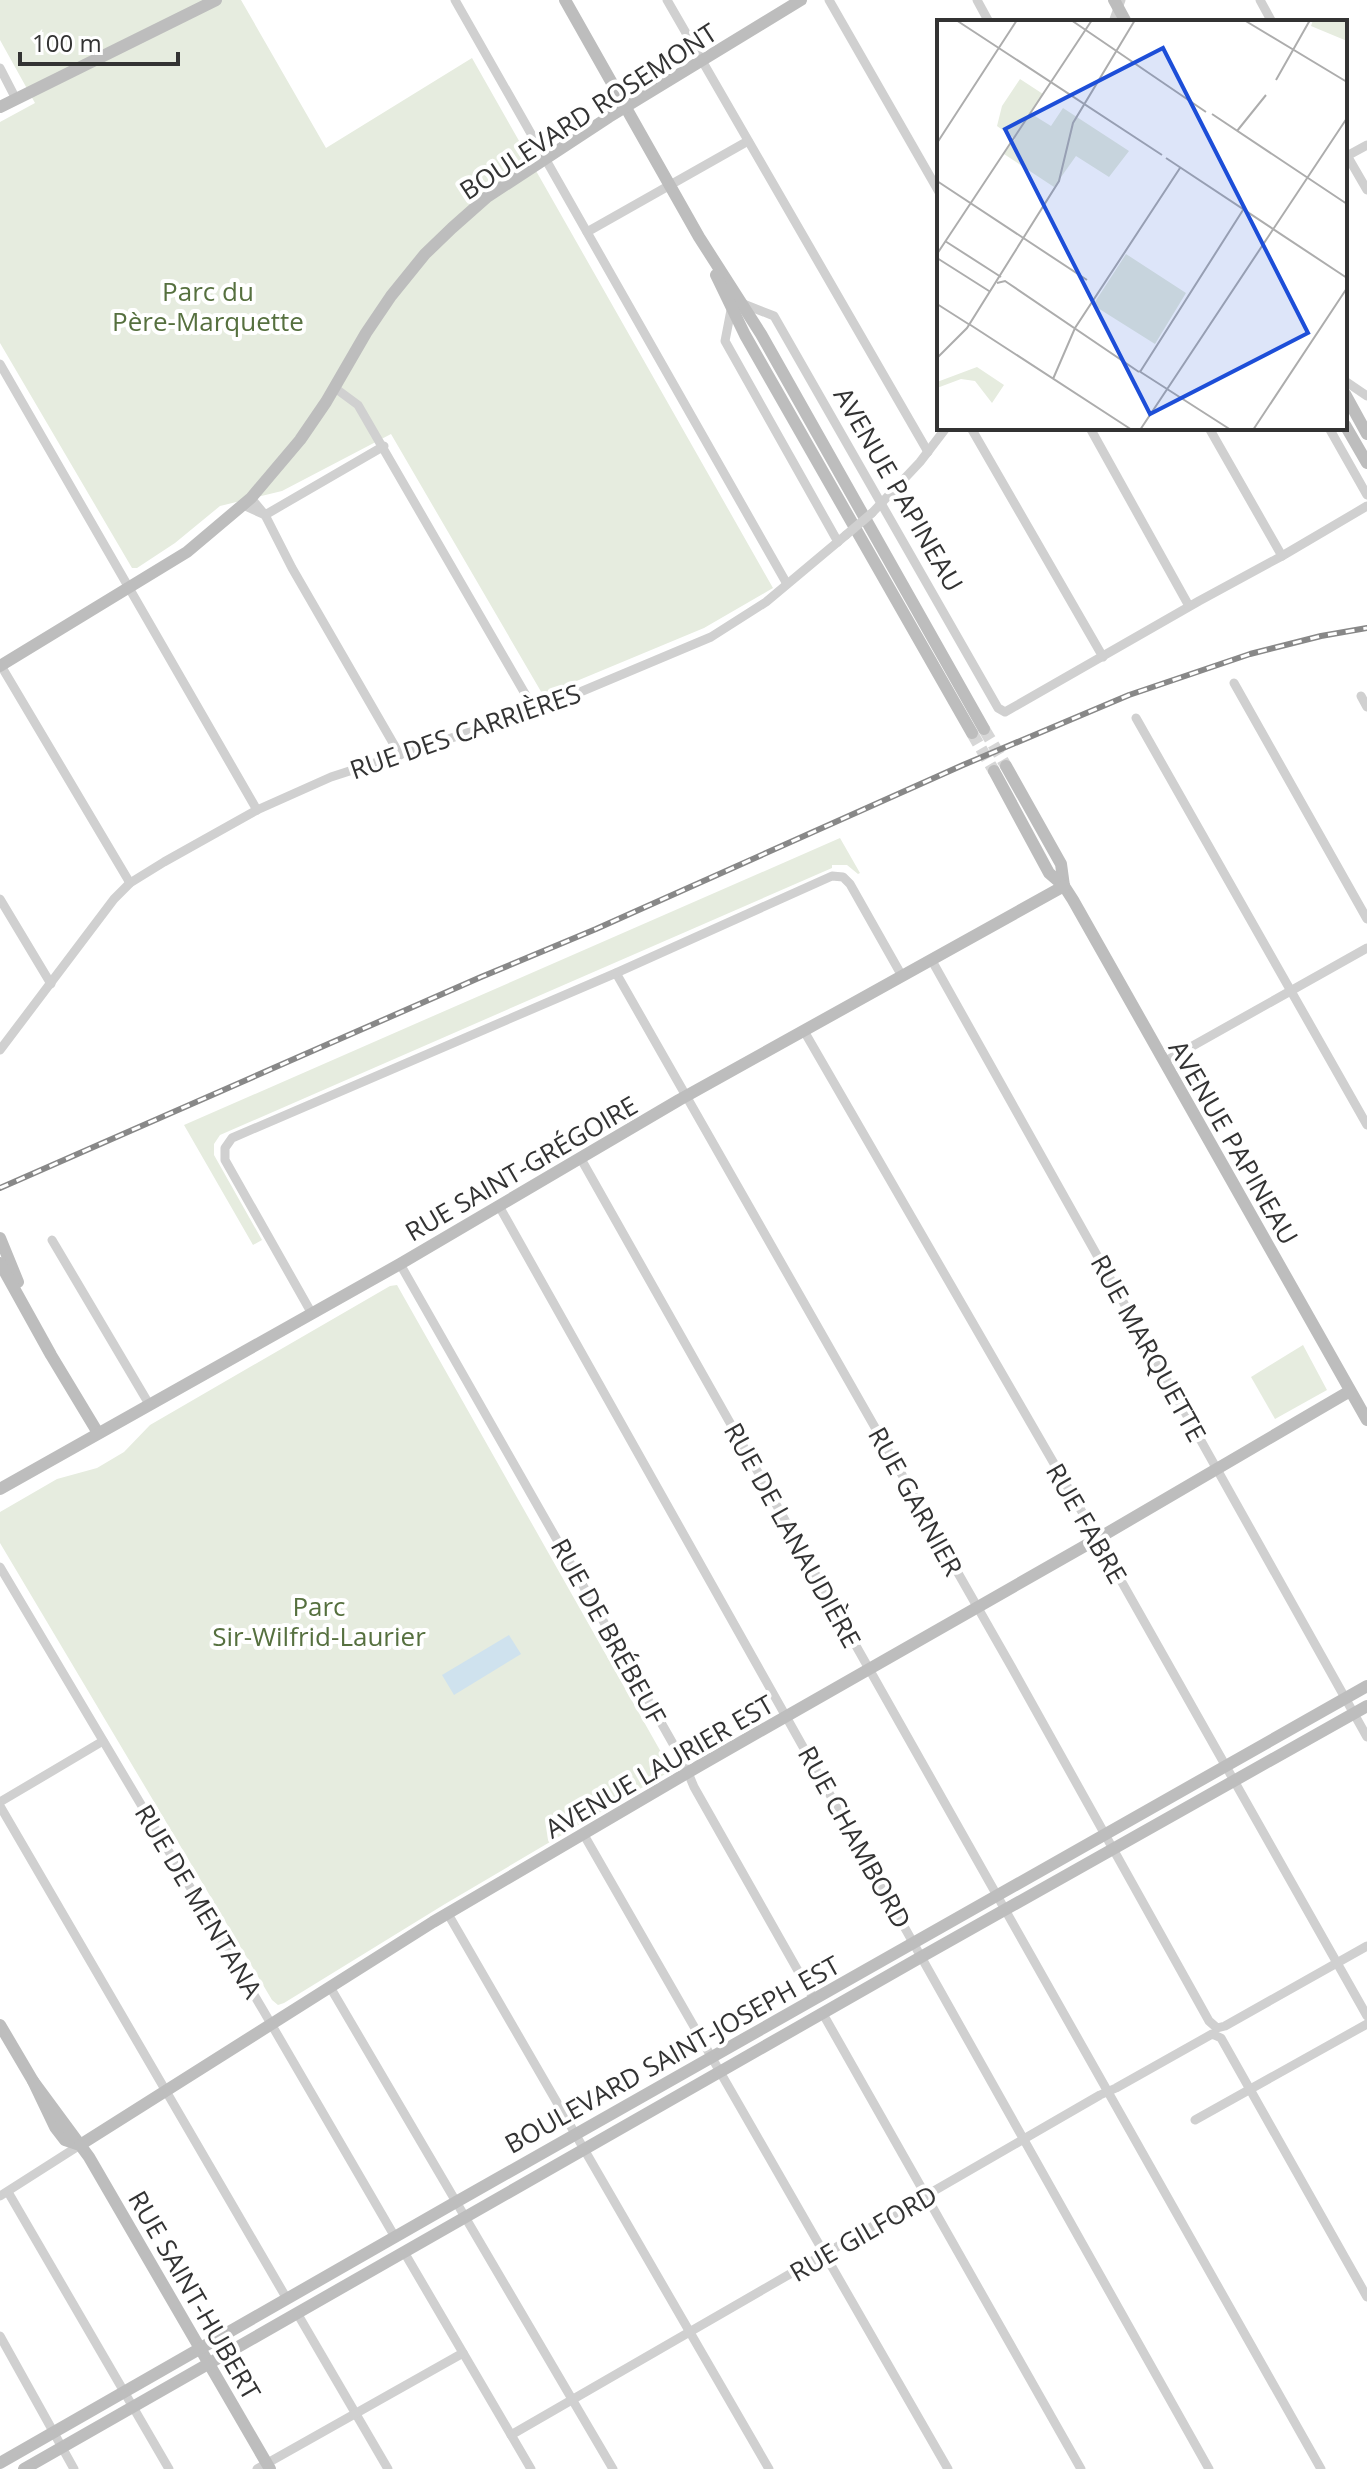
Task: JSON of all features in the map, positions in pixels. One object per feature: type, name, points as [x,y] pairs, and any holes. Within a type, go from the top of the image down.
[{"type":"main road","points":[[0,107],[216,0]]},
{"type":"main road","points":[[565,0],[978,731]]},
{"type":"main road","name":"BOULEVARD ROSEMONT","points":[[0,665],[187,552],[247,502],[300,440],[391,296],[425,254],[487,197],[625,107],[801,0]]},
{"type":"main road","points":[[1347,398],[1367,434]]},
{"type":"main road","points":[[1347,428],[1367,463]]},
{"type":"main road","name":"AVENUE PAPINEAU","points":[[1000,769],[1061,864],[1064,886],[1367,1420]]},
{"type":"main road","name":"RUE SAINT-GRÉGOIRE","points":[[0,1489],[400,1264],[687,1096],[1064,886]]},
{"type":"main road","points":[[0,1238],[36,1326]]},
{"type":"main road","points":[[0,1263],[98,1433]]},
{"type":"main road","name":"AVENUE LAURIER EST","points":[[80,2145],[448,1914],[688,1772],[1350,1391]]},
{"type":"main road","name":"BOULEVARD SAINT-JOSEPH EST","points":[[0,2463],[1367,1686]]},
{"type":"main road","name":"BOULEVARD SAINT-JOSEPH EST","points":[[24,2469],[1367,1706]]},
{"type":"main road","name":"RUE SAINT-HUBERT","points":[[0,2025],[33,2081],[89,2157],[209,2362],[265,2467]]},
{"type":"street","points":[[455,0],[787,584]]},
{"type":"street","points":[[667,0],[928,452]]},
{"type":"street","points":[[829,0],[937,189]]},
{"type":"street","points":[[977,0],[988,20]]},
{"type":"street","points":[[1260,0],[1271,20]]},
{"type":"street","points":[[0,68],[16,99]]},
{"type":"street","points":[[587,232],[748,141]]},
{"type":"street","points":[[1347,155],[1367,145]]},
{"type":"street","points":[[1347,157],[1367,190]]},
{"type":"street","points":[[736,306],[725,341],[842,539]]},
{"type":"street","name":"AVENUE PAPINEAU","points":[[736,306],[774,316],[998,708],[1005,712],[1103,657]]},
{"type":"street","points":[[0,364],[257,810]]},
{"type":"street","points":[[1347,382],[1367,396]]},
{"type":"street","points":[[335,388],[358,405],[384,446],[535,711]]},
{"type":"street","name":"RUE DES CARRIÈRES","points":[[0,1050],[114,899],[130,883],[257,810],[331,777],[535,711],[711,637],[766,602],[872,513],[944,430]]},
{"type":"street","points":[[972,430],[1103,657],[1367,506]]},
{"type":"street","points":[[1091,430],[1189,606]]},
{"type":"street","points":[[1210,430],[1282,556]]},
{"type":"street","points":[[1330,430],[1367,495]]},
{"type":"street","points":[[265,515],[384,446]]},
{"type":"street","points":[[247,502],[265,515],[292,568],[400,755]]},
{"type":"street","points":[[0,665],[130,883]]},
{"type":"street","points":[[1234,683],[1367,919]]},
{"type":"street","points":[[1361,696],[1367,707]]},
{"type":"street","points":[[1136,718],[1367,1125]]},
{"type":"street","points":[[311,1312],[225,1160],[225,1148],[232,1138],[616,973],[832,876],[843,877],[850,884],[902,976]]},
{"type":"street","points":[[0,899],[51,984]]},
{"type":"street","points":[[1164,1062],[1367,948]]},
{"type":"street","name":"RUE MARQUETTE","points":[[931,959],[1367,1737]]},
{"type":"street","name":"RUE GARNIER","points":[[616,973],[1367,2297]]},
{"type":"street","name":"RUE FABRE","points":[[804,1031],[1367,2016]]},
{"type":"street","name":"RUE DE LANAUDIÈRE","points":[[581,1159],[1108,2091]]},
{"type":"street","name":"RUE CHAMBORD","points":[[499,1206],[1209,2469]]},
{"type":"street","points":[[52,1240],[149,1404]]},
{"type":"street","name":"RUE DE BRÉBEUF","points":[[400,1264],[814,1999]]},
{"type":"street","name":"RUE DE MENTANA","points":[[0,1567],[395,2237]]},
{"type":"street","points":[[103,1741],[0,1804],[287,2299]]},
{"type":"street","points":[[584,1835],[948,2469]]},
{"type":"street","points":[[448,1914],[769,2469]]},
{"type":"street","name":"RUE GILFORD","points":[[511,2435],[1108,2091],[1367,1946]]},
{"type":"street","points":[[330,1987],[613,2469]]},
{"type":"street","points":[[823,2014],[1081,2469]]},
{"type":"street","points":[[1195,2120],[1367,2024]]},
{"type":"street","points":[[1108,2091],[1321,2469]]},
{"type":"street","name":"AVENUE LAURIER EST","points":[[4,2194],[80,2145]]},
{"type":"street","points":[[4,2194],[169,2469]]},
{"type":"street","points":[[404,2252],[531,2469]]},
{"type":"street","points":[[297,2313],[388,2469]]},
{"type":"street","points":[[0,2336],[74,2469]]},
{"type":"street","points":[[265,2467],[463,2353]]},
{"type":"green space","name":"Parc du Père-Marquette","points":[[0,0],[241,0],[326,148],[472,58],[773,588],[704,628],[543,695],[391,434],[282,491],[220,506],[175,543],[137,568],[132,568],[0,343],[0,122],[35,103],[0,40]]},
{"type":"green space","points":[[840,838],[860,873],[847,865],[832,865],[832,868],[220,1135],[214,1144],[214,1155],[262,1240],[253,1245],[184,1125]]},
{"type":"green space","name":"Parc Sir-Wilfrid-Laurier","points":[[397,1285],[670,1768],[667,1773],[278,2005],[272,2000],[0,1543],[0,1512],[57,1479],[97,1468],[124,1452],[150,1425],[390,1286]]},
{"type":"green space","points":[[1303,1345],[1327,1390],[1275,1419],[1251,1377]]},
{"type":"water","points":[[509,1635],[521,1654],[454,1695],[442,1675]]},
{"type":"tunnel","points":[[984,729],[1006,766]]},
{"type":"tunnel","points":[[972,733],[994,771]]},
{"type":"railway","points":[[0,1188],[1129,695],[1250,654],[1367,628]]}]
